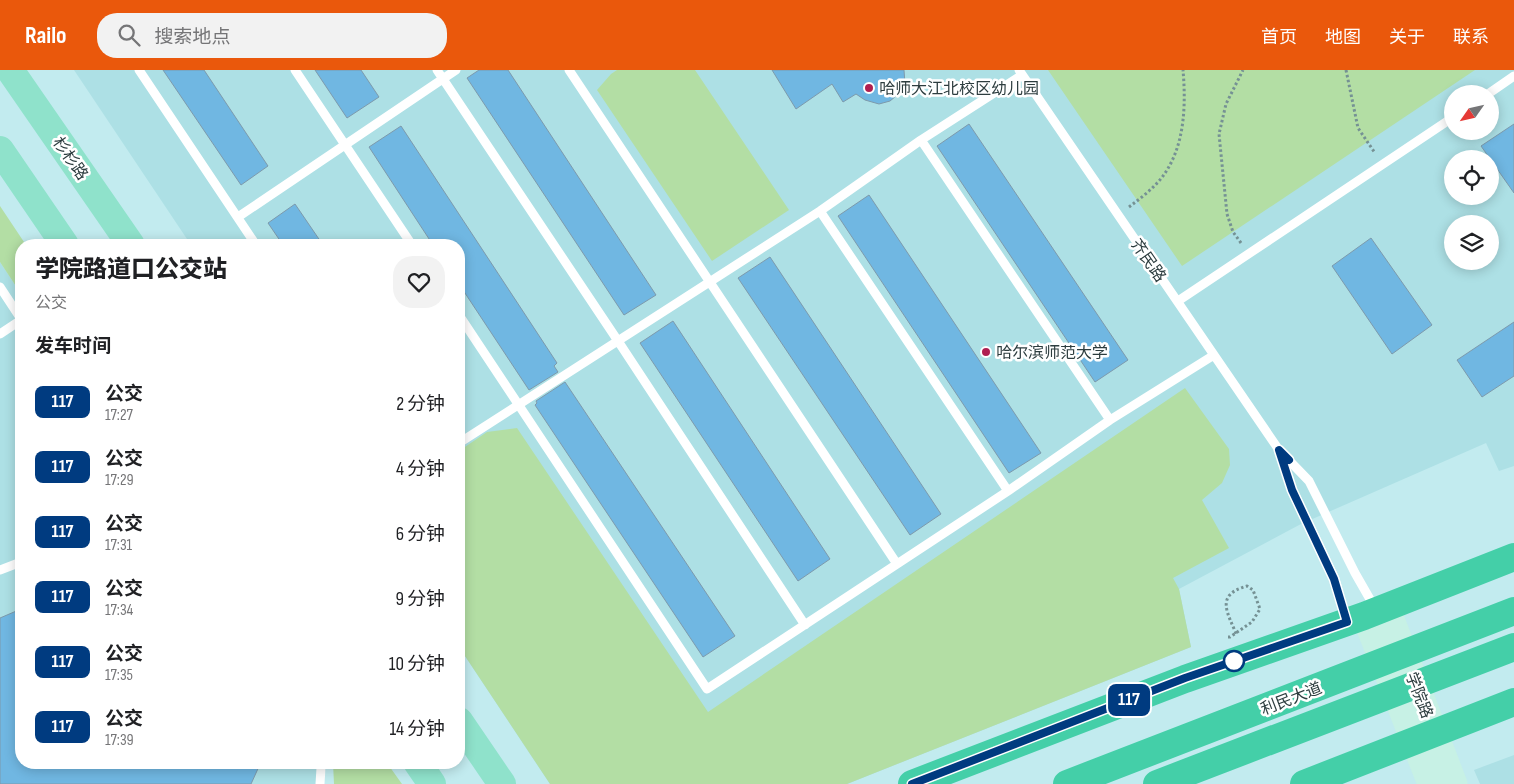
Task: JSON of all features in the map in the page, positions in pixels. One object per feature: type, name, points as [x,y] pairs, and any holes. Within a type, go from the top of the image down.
[{"type":"highway","points":[[912,784],[1185,678],[1369,614],[1514,557]]},
{"type":"highway","name":"利民大道","points":[[1067,784],[1514,611]]},
{"type":"highway","name":"利民大道","points":[[1157,784],[1514,647]]},
{"type":"highway","points":[[1304,784],[1514,702]]},
{"type":"main road","name":"杉杉路","points":[[10,70],[127,239]]},
{"type":"main road","points":[[0,150],[61,239]]},
{"type":"main road","name":"学院路","points":[[1369,614],[1393,658],[1424,738],[1455,784]]},
{"type":"main road","points":[[465,730],[502,784]]},
{"type":"main road","name":"学院路","points":[[1424,738],[1430,784]]},
{"type":"main road","points":[[422,769],[432,784]]},
{"type":"lane","points":[[139,70],[252,239]]},
{"type":"lane","points":[[295,70],[408,239]]},
{"type":"lane","points":[[437,70],[805,625]]},
{"type":"lane","points":[[238,216],[456,70]]},
{"type":"lane","points":[[569,70],[897,564]]},
{"type":"lane","points":[[465,439],[820,211],[1020,72]]},
{"type":"lane","name":"齐民路","points":[[1020,72],[1279,450]]},
{"type":"lane","points":[[1499,86],[1514,76]]},
{"type":"lane","points":[[1178,302],[1444,123]]},
{"type":"lane","points":[[921,140],[1110,420]]},
{"type":"lane","points":[[820,211],[1008,491]]},
{"type":"lane","points":[[0,287],[15,311]]},
{"type":"lane","points":[[0,334],[15,324]]},
{"type":"lane","points":[[465,325],[707,689],[1008,491],[1110,420],[1214,355]]},
{"type":"lane","points":[[1279,450],[1309,481],[1369,614]]},
{"type":"lane","points":[[1279,450],[1292,490],[1334,579],[1369,614]]},
{"type":"lane","points":[[0,570],[15,564]]},
{"type":"lane","points":[[320,784],[321,769]]},
{"type":"path","points":[[1118,216],[1144,196],[1164,175],[1176,151],[1184,120],[1183,70]]},
{"type":"path","points":[[1243,70],[1226,104],[1219,134],[1226,214],[1233,232],[1249,254]]},
{"type":"path","points":[[1346,70],[1358,128],[1383,164]]},
{"type":"path","points":[[1224,639],[1252,622],[1260,609],[1253,590],[1247,586],[1234,589],[1227,597],[1226,607],[1233,625]]},
{"type":"shaded area","name":"哈尔滨师范大学","points":[[74,70],[1514,70],[1514,466],[1499,471],[1486,443],[1301,524],[1179,589],[1191,647],[847,784],[550,784],[465,656],[465,239],[187,239]]},
{"type":"shaded area","points":[[0,262],[15,285],[15,769],[325,769],[324,784],[0,784]]},
{"type":"shaded area","points":[[1514,755],[1514,784],[1480,784],[1474,770]]},
{"type":"green space","points":[[617,70],[695,70],[789,210],[712,261],[597,90]]},
{"type":"green space","points":[[1048,70],[1475,70],[1453,85],[1444,85],[1444,91],[1182,266]]},
{"type":"green space","points":[[0,206],[22,239],[15,239],[15,285],[0,262]]},
{"type":"green space","points":[[1185,388],[1229,449],[1230,465],[1222,483],[1202,500],[1229,548],[1173,578],[1179,589],[1191,647],[847,784],[550,784],[465,656],[465,447],[487,432],[517,428],[708,712]]},
{"type":"green space","points":[[333,769],[391,769],[402,784],[334,784]]},
{"type":"building","points":[[163,70],[204,70],[268,166],[241,185]]},
{"type":"building","points":[[315,70],[361,70],[379,97],[347,118]]},
{"type":"building","points":[[479,70],[508,70],[656,295],[624,315],[467,78]]},
{"type":"building","name":"哈师大江北校区幼儿园","points":[[772,70],[904,70],[905,84],[901,92],[890,101],[879,104],[865,100],[856,94],[843,102],[832,84],[796,109]]},
{"type":"building","points":[[969,124],[1128,360],[1095,382],[937,146]]},
{"type":"building","points":[[1514,124],[1514,193],[1499,172],[1499,150],[1484,150],[1481,146],[1490,140],[1499,140],[1499,134]]},
{"type":"building","points":[[401,126],[557,363],[554,366],[558,372],[529,390],[465,293],[465,239],[429,239],[369,147]]},
{"type":"building","points":[[869,195],[1041,453],[1009,473],[838,216]]},
{"type":"building","points":[[295,204],[319,239],[279,239],[268,223]]},
{"type":"building","points":[[1371,238],[1432,325],[1392,354],[1332,266]]},
{"type":"building","points":[[770,257],[941,514],[910,535],[738,278]]},
{"type":"building","points":[[673,321],[830,559],[798,581],[640,343]]},
{"type":"building","points":[[1514,322],[1514,376],[1482,397],[1457,360]]},
{"type":"building","points":[[565,382],[735,636],[703,657],[535,405],[536,401]]},
{"type":"building","points":[[15,612],[15,769],[258,769],[251,784],[0,784],[0,618]]},
{"type":"bus line","name":"117","points":[[912,784],[1185,678],[1347,622],[1334,579],[1292,490],[1279,450],[1289,460]]},
{"type":"place","name":"哈师大江北校区幼儿园","points":[[869,88]]},
{"type":"place","name":"哈尔滨师范大学","points":[[986,352]]}]
